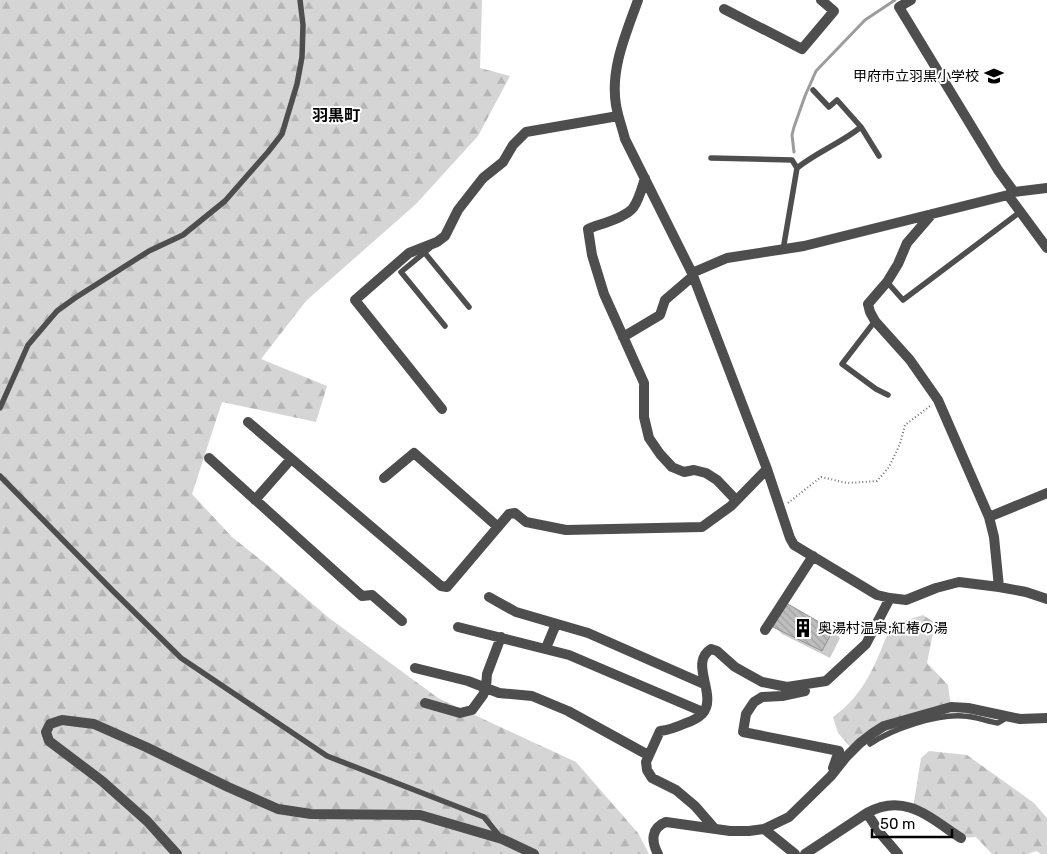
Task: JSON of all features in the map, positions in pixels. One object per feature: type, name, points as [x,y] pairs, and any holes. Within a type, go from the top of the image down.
[{"type":"street","points":[[638,0],[617,60],[615,103],[618,116],[625,138],[693,274],[794,545],[877,595],[890,598],[906,600],[936,588],[959,582],[1026,592],[1047,599]]},
{"type":"street","points":[[724,10],[802,50],[834,11],[821,0]]},
{"type":"street","points":[[911,0],[897,3],[998,170],[1020,212],[1047,248]]},
{"type":"street","points":[[442,409],[355,300],[409,254],[437,242],[445,236],[458,210],[478,185],[502,162],[513,145],[526,132],[618,116]]},
{"type":"street","points":[[645,178],[632,210],[588,229],[592,255],[604,294],[644,383],[644,417],[649,438],[672,467],[684,472],[694,470],[706,473],[736,500]]},
{"type":"street","points":[[623,337],[660,315],[665,300],[693,274],[726,258],[804,246],[1011,194],[1047,188]]},
{"type":"street","points":[[932,214],[907,243],[898,264],[887,282],[868,304],[875,321],[910,360],[938,400],[989,517],[994,537],[999,587]]},
{"type":"street","points":[[248,422],[440,586],[447,587],[509,514],[514,513],[526,522],[566,530],[702,527],[736,500],[767,469]]},
{"type":"street","points":[[384,478],[414,453],[498,527]]},
{"type":"street","points":[[209,458],[362,596],[372,595],[402,621]]},
{"type":"street","points":[[255,500],[291,460]]},
{"type":"street","points":[[989,517],[1047,493]]},
{"type":"street","points":[[766,630],[813,556]]},
{"type":"street","points":[[488,597],[516,612],[588,633],[704,684]]},
{"type":"street","points":[[831,776],[839,751],[743,732],[746,714],[754,702],[762,697],[782,696],[817,688],[826,681],[866,644],[890,598]]},
{"type":"street","points":[[546,648],[556,624]]},
{"type":"street","points":[[458,626],[568,655],[703,712]]},
{"type":"street","points":[[425,703],[460,713],[472,710],[486,688],[487,674],[501,637]]},
{"type":"street","points":[[715,829],[695,806],[676,790],[652,778],[647,770],[646,762],[660,731],[675,728],[696,719],[706,708],[708,698],[704,684],[703,658],[706,652],[711,649],[717,651],[735,667],[762,682],[787,687],[826,681]]},
{"type":"street","points":[[415,668],[468,682],[499,693],[532,696],[559,708],[648,756]]},
{"type":"street","points":[[658,854],[654,845],[653,832],[659,825],[666,822],[749,832],[764,829],[789,817],[831,776],[860,743],[884,726],[951,707],[968,708],[1020,719],[1047,718]]},
{"type":"street","points":[[177,854],[148,821],[102,781],[48,741],[46,732],[50,724],[62,720],[94,724],[278,809],[311,814],[420,815],[502,839],[534,854]]},
{"type":"street","points":[[805,854],[879,806],[896,804],[913,808],[961,838]]},
{"type":"street","points":[[867,813],[880,833],[898,854]]},
{"type":"street","points":[[764,829],[795,854]]},
{"type":"lane","points":[[0,408],[28,345],[57,311],[149,251],[183,235],[225,201],[282,134],[297,84],[302,58],[303,25],[300,0]]},
{"type":"lane","points":[[814,90],[829,107],[837,100],[861,127],[879,156]]},
{"type":"lane","points":[[783,250],[797,168],[807,160],[850,136],[861,127]]},
{"type":"lane","points":[[711,158],[792,160],[797,168]]},
{"type":"lane","points":[[887,282],[903,300],[1020,212]]},
{"type":"lane","points":[[437,242],[401,272],[445,326]]},
{"type":"lane","points":[[424,252],[469,307]]},
{"type":"lane","points":[[875,321],[842,364],[876,389],[888,395]]},
{"type":"lane","points":[[0,476],[182,658],[327,756],[484,817],[502,839]]},
{"type":"lane","points":[[870,744],[893,731],[946,717],[963,716],[998,723],[1008,717]]},
{"type":"path","points":[[780,509],[821,477],[847,483],[878,481],[890,467],[906,425],[938,400]]},
{"type":"green space","points":[[0,0],[482,0],[480,68],[510,76],[478,136],[416,204],[306,301],[261,359],[327,386],[316,422],[222,402],[192,494],[232,537],[329,618],[438,698],[576,762],[638,833],[649,854],[0,854]]},
{"type":"green space","points":[[923,615],[935,623],[927,663],[948,685],[951,707],[899,721],[853,750],[838,733],[833,717],[854,697],[869,676],[891,625]]},
{"type":"green space","points":[[929,751],[967,755],[1034,803],[1047,818],[1047,854],[1041,854],[1036,851],[1028,854],[992,854],[976,837],[961,838],[913,808],[921,758]]},
{"type":"building","name":"奥湯村温泉;紅椿の湯","points":[[786,603],[833,630],[822,651],[773,627]]},
{"type":"waterway","points":[[794,152],[792,135],[794,127],[816,71],[865,20],[895,0]]},
{"type":"place","name":"甲府市立羽黒小学校","points":[[994,76]]},
{"type":"place","name":"奥湯村温泉;紅椿の湯","points":[[803,628]]},
{"type":"district","name":"羽黒町","points":[[336,115]]}]
